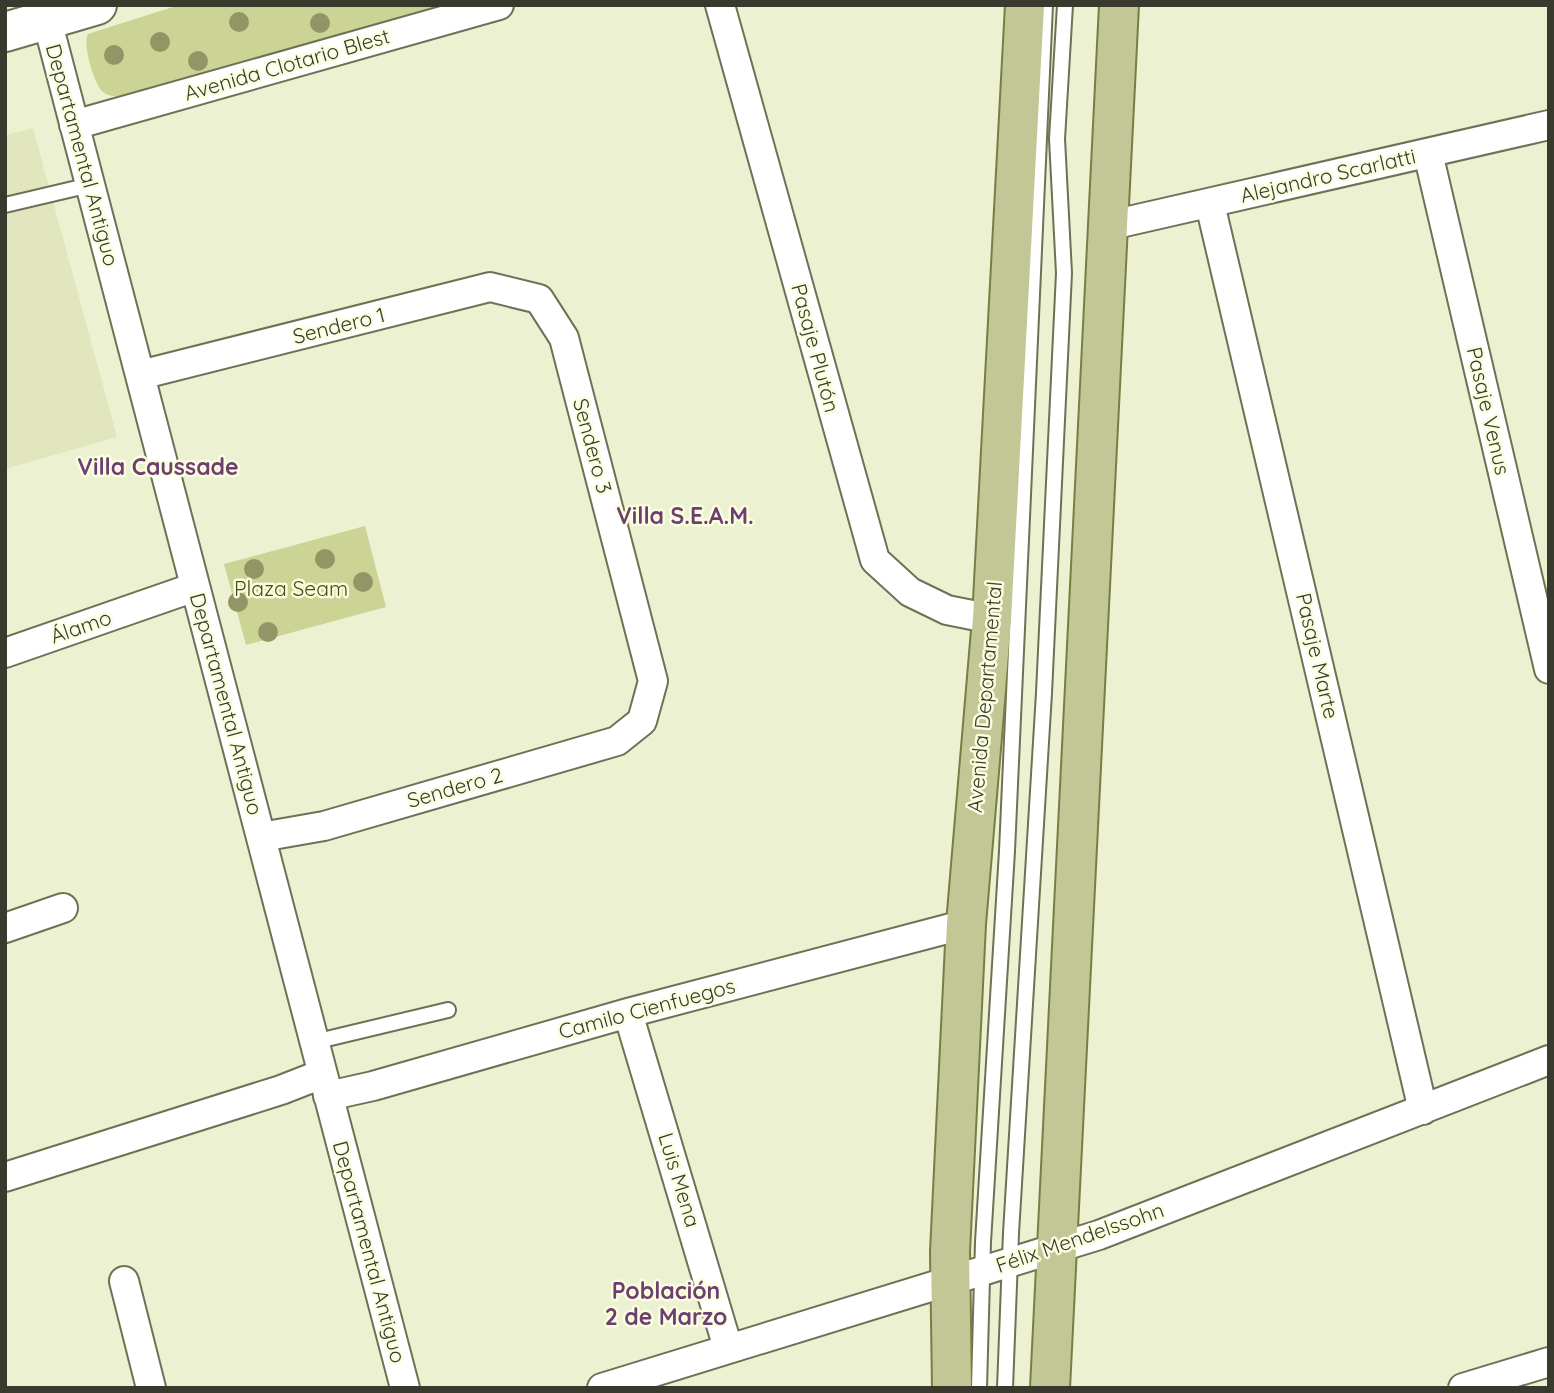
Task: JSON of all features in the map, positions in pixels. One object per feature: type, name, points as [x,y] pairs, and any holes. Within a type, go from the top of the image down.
[{"type":"main road","points":[[5,32],[97,5]]},
{"type":"main road","name":"Avenida Departamental","points":[[952,1388],[967,1277],[950,1252],[966,924],[992,619],[1025,5]]},
{"type":"main road","points":[[1050,1388],[1119,5]]},
{"type":"street","name":"Avenida Clotario Blest","points":[[74,125],[499,5]]},
{"type":"street","name":"Pasaje Plutón","points":[[720,5],[874,560],[910,592],[947,610],[992,619]]},
{"type":"street","name":"Departamental Antiguo","points":[[47,20],[405,1388]]},
{"type":"street","name":"Alejandro Scarlatti","points":[[1107,226],[1549,125]]},
{"type":"street","name":"Pasaje Venus","points":[[1428,153],[1549,669]]},
{"type":"street","name":"Pasaje Marte","points":[[1210,204],[1423,1110]]},
{"type":"street","name":"Sendero 1","points":[[140,375],[490,287],[539,299]]},
{"type":"street","name":"Sendero 3","points":[[539,299],[564,338],[653,681],[642,721]]},
{"type":"street","name":"Álamo","points":[[5,653],[195,587]]},
{"type":"street","name":"Sendero 2","points":[[261,837],[324,826],[617,741],[642,721]]},
{"type":"street","points":[[5,928],[63,908]]},
{"type":"street","name":"Camilo Cienfuegos","points":[[5,1177],[281,1090],[325,1085],[373,1086],[628,1013],[966,924]]},
{"type":"street","name":"Luis Mena","points":[[628,1013],[728,1348]]},
{"type":"street","name":"Félix Mendelssohn","points":[[602,1388],[1099,1235],[1549,1060]]},
{"type":"street","points":[[124,1281],[151,1388]]},
{"type":"street","points":[[1463,1388],[1549,1362]]},
{"type":"lane","points":[[979,1388],[967,1277],[1007,851],[1045,5]]},
{"type":"lane","points":[[1004,1388],[1044,693],[1064,273],[1058,139],[1065,5]]},
{"type":"lane","points":[[5,205],[90,185]]},
{"type":"lane","points":[[314,1042],[448,1010]]},
{"type":"shaded area","points":[[33,128],[117,437],[5,469],[5,135]]},
{"type":"green space","points":[[179,5],[460,5],[120,96],[103,92],[90,64],[88,34]]},
{"type":"green space","name":"Plaza Seam","points":[[365,526],[386,607],[246,645],[224,564]]},
{"type":"district","name":"Villa Caussade","points":[[158,467]]},
{"type":"district","name":"Villa S.E.A.M.","points":[[685,516]]},
{"type":"district","name":"Población 2 de Marzo","points":[[666,1304]]}]
